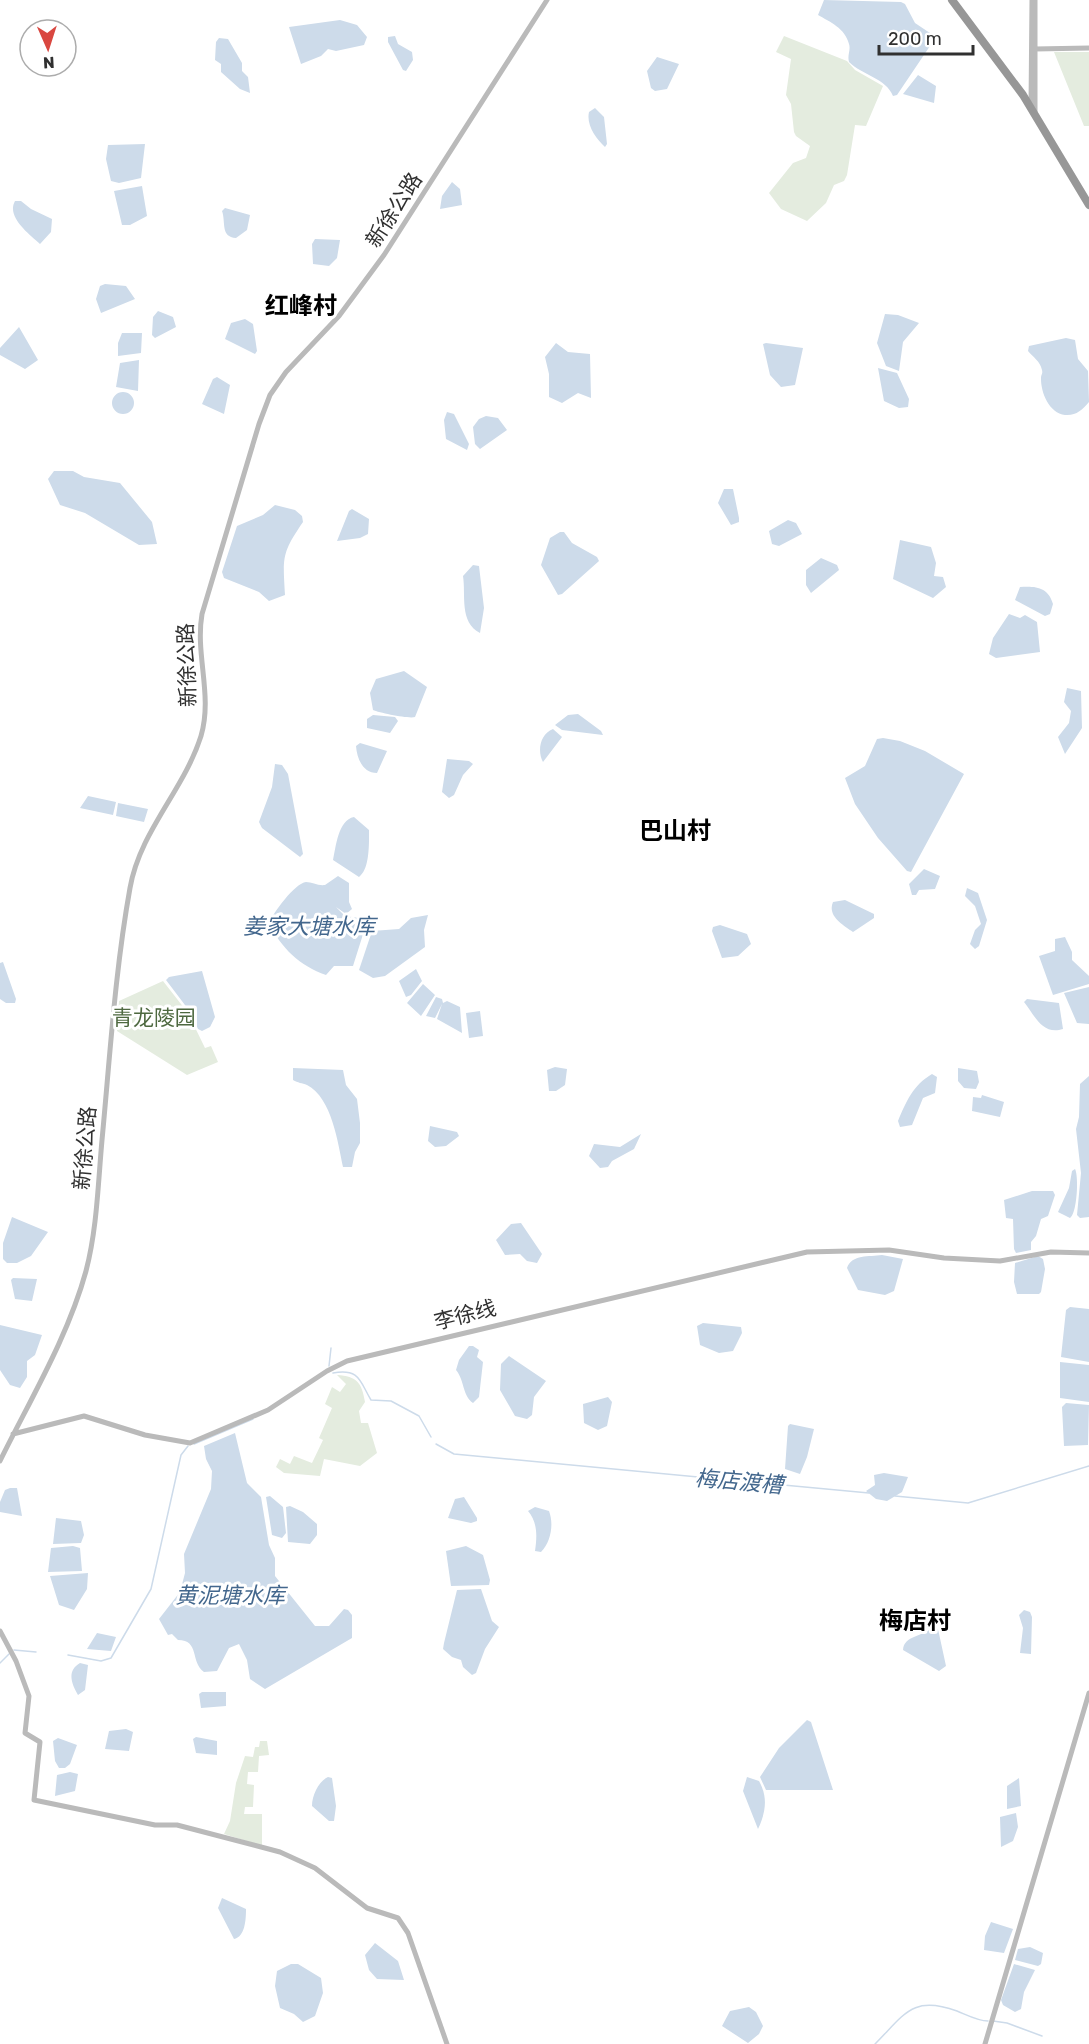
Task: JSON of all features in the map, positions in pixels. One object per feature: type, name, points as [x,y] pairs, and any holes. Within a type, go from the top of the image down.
[{"type":"highway","points":[[952,0],[1033,110],[1089,205]]},
{"type":"main road","name":"新徐公路","points":[[0,1461],[50,1360],[76,1299],[87,1264],[97,1203],[117,962],[130,887],[144,844],[186,772],[202,731],[206,698],[201,642],[202,614],[262,416],[281,379],[339,316],[397,236],[547,0]]},
{"type":"main road","points":[[1033,110],[1034,0]]},
{"type":"main road","points":[[1033,110],[1034,0]]},
{"type":"main road","points":[[1035,50],[1089,48]]},
{"type":"main road","name":"李徐线","points":[[13,1434],[84,1416],[145,1435],[190,1443],[268,1410],[327,1371],[347,1361],[807,1252],[890,1250],[944,1258],[1000,1261],[1056,1251],[1089,1253]]},
{"type":"main road","points":[[0,1631],[16,1661],[29,1699],[25,1733],[40,1742],[34,1800],[154,1825],[177,1825],[217,1834],[280,1852],[315,1868],[367,1908],[394,1916],[401,1921],[416,1954],[447,2044]]},
{"type":"main road","points":[[985,2044],[1089,1693]]},
{"type":"green space","points":[[784,36],[847,61],[855,70],[883,86],[866,126],[855,125],[844,181],[834,185],[826,203],[807,221],[781,209],[769,193],[793,163],[806,158],[810,146],[794,132],[791,104],[786,95],[791,59],[776,52]]},
{"type":"green space","points":[[1054,52],[1089,52],[1089,126],[1084,126]]},
{"type":"green space","name":"青龙陵园","points":[[163,981],[188,1013],[205,1048],[211,1046],[218,1062],[187,1075],[117,1031],[119,1001]]},
{"type":"green space","points":[[337,1375],[354,1379],[360,1385],[365,1402],[359,1411],[361,1423],[368,1423],[377,1453],[360,1466],[324,1459],[320,1476],[284,1473],[276,1467],[280,1459],[290,1464],[294,1456],[312,1463],[323,1440],[319,1438],[332,1408],[325,1404],[332,1387],[340,1392],[346,1384]]},
{"type":"green space","points":[[260,1741],[267,1741],[269,1755],[259,1756],[258,1772],[248,1772],[247,1784],[254,1785],[253,1807],[245,1807],[244,1814],[262,1814],[262,1846],[224,1834],[230,1821],[236,1783],[245,1756],[253,1757],[255,1747],[259,1747]]},
{"type":"water","points":[[824,0],[901,2],[905,4],[915,23],[930,33],[929,41],[932,43],[897,95],[893,96],[885,85],[849,62],[847,38],[836,26],[818,15]]},
{"type":"water","points":[[340,20],[357,25],[367,37],[364,45],[336,51],[328,49],[321,56],[301,64],[289,27]]},
{"type":"water","points":[[395,36],[398,44],[412,52],[413,60],[406,71],[403,70],[388,42],[388,37]]},
{"type":"water","points":[[219,38],[228,39],[242,63],[242,71],[248,77],[250,93],[240,89],[221,72],[221,64],[215,60],[216,42]]},
{"type":"water","points":[[657,57],[679,64],[667,89],[655,91],[651,88],[647,71]]},
{"type":"water","points":[[918,75],[936,86],[934,103],[903,94]]},
{"type":"water","points":[[595,108],[604,117],[607,144],[605,147],[590,127],[589,112]]},
{"type":"water","points":[[145,144],[141,178],[119,183],[111,181],[106,159],[108,145]]},
{"type":"water","points":[[452,182],[460,189],[462,205],[440,209],[442,196]]},
{"type":"water","points":[[142,186],[147,216],[130,225],[122,225],[114,191]]},
{"type":"water","points":[[15,201],[21,201],[31,209],[52,219],[51,232],[40,244],[16,219],[13,207]]},
{"type":"water","points":[[225,208],[250,215],[247,230],[236,238],[226,232],[222,211]]},
{"type":"water","points":[[315,239],[340,240],[337,258],[329,266],[313,264],[312,244]]},
{"type":"water","points":[[105,284],[126,286],[135,299],[101,313],[96,299],[100,286]]},
{"type":"water","points":[[158,311],[173,317],[176,327],[155,338],[152,335],[153,317]]},
{"type":"water","points":[[885,314],[898,315],[919,323],[903,342],[899,371],[886,366],[877,343]]},
{"type":"water","points":[[245,319],[253,324],[257,351],[255,354],[225,339],[231,323]]},
{"type":"water","points":[[19,327],[38,360],[25,369],[0,355],[0,348]]},
{"type":"water","points":[[122,333],[142,333],[141,353],[118,356],[118,343]]},
{"type":"water","points":[[1066,338],[1075,340],[1078,359],[1088,371],[1089,402],[1072,415],[1059,413],[1047,402],[1041,384],[1041,367],[1028,351],[1029,346]]},
{"type":"water","points":[[556,343],[568,352],[590,354],[591,398],[578,393],[562,403],[549,397],[549,374],[545,357]]},
{"type":"water","points":[[763,344],[803,348],[795,385],[781,387],[770,375]]},
{"type":"water","points":[[139,360],[138,391],[116,387],[120,363]]},
{"type":"water","points":[[878,368],[897,373],[909,399],[908,407],[899,408],[884,401]]},
{"type":"water","points":[[217,377],[230,385],[224,414],[202,404],[213,379]]},
{"type":"water","points":[[119,392],[127,392],[134,399],[134,407],[127,414],[119,414],[112,407],[112,399]]},
{"type":"water","points":[[447,412],[454,414],[469,444],[467,450],[446,439],[444,420]]},
{"type":"water","points":[[486,416],[498,418],[507,430],[480,449],[475,444],[473,427],[479,419]]},
{"type":"water","points":[[54,471],[73,471],[84,477],[120,483],[152,522],[157,544],[139,545],[85,513],[60,505],[48,479]]},
{"type":"water","points":[[724,489],[733,489],[739,518],[739,522],[731,525],[718,503]]},
{"type":"water","points":[[275,505],[295,510],[302,516],[303,522],[287,549],[285,557],[285,595],[269,601],[259,592],[224,578],[222,572],[237,526],[263,515]]},
{"type":"water","points":[[352,509],[369,519],[368,534],[360,538],[337,541],[349,511]]},
{"type":"water","points":[[788,520],[796,523],[802,534],[779,546],[772,544],[769,531]]},
{"type":"water","points":[[564,532],[572,543],[597,557],[599,561],[558,595],[541,565],[550,538]]},
{"type":"water","points":[[900,540],[931,547],[936,563],[934,576],[943,577],[946,587],[933,598],[893,579]]},
{"type":"water","points":[[821,558],[837,565],[839,570],[811,593],[806,585],[806,570]]},
{"type":"water","points":[[473,565],[479,566],[484,608],[480,633],[469,622],[465,608],[463,576]]},
{"type":"water","points":[[1020,587],[1036,587],[1045,591],[1053,604],[1050,614],[1045,616],[1015,600]]},
{"type":"water","points":[[1009,614],[1020,618],[1025,615],[1037,622],[1040,652],[996,658],[989,654],[993,638]]},
{"type":"water","points":[[404,671],[427,687],[415,717],[373,710],[370,693],[376,679]]},
{"type":"water","points":[[1067,688],[1081,691],[1082,728],[1065,754],[1058,737],[1069,723],[1071,711],[1064,702]]},
{"type":"water","points":[[578,714],[603,735],[562,730],[555,725],[568,715]]},
{"type":"water","points":[[373,715],[395,717],[398,721],[390,733],[367,728],[367,719]]},
{"type":"water","points":[[553,729],[562,737],[543,762],[540,753],[541,743],[545,735]]},
{"type":"water","points":[[877,739],[900,741],[925,751],[964,774],[911,872],[907,871],[878,838],[855,804],[845,778],[865,766]]},
{"type":"water","points":[[360,743],[387,751],[377,773],[364,768],[356,746]]},
{"type":"water","points":[[447,759],[469,761],[473,764],[463,775],[454,795],[449,798],[442,792]]},
{"type":"water","points":[[275,764],[282,765],[288,774],[303,854],[300,857],[262,828],[259,822],[272,787]]},
{"type":"water","points":[[88,796],[116,802],[113,815],[80,808]]},
{"type":"water","points":[[118,803],[148,809],[144,822],[116,816]]},
{"type":"water","points":[[354,817],[369,830],[367,862],[359,877],[333,860],[341,828],[344,823]]},
{"type":"water","points":[[924,869],[940,876],[935,889],[919,890],[916,895],[912,895],[909,884]]},
{"type":"water","name":"姜家大塘水库","points":[[338,876],[349,883],[349,902],[352,909],[346,914],[336,907],[345,916],[359,918],[365,928],[353,966],[334,966],[326,975],[308,967],[292,955],[279,940],[269,923],[296,887],[306,882],[325,885]]},
{"type":"water","points":[[967,888],[978,893],[987,920],[979,946],[975,949],[970,944],[975,930],[981,924],[975,906],[965,896]]},
{"type":"water","points":[[845,900],[874,914],[874,918],[853,932],[837,920],[832,912],[833,902]]},
{"type":"water","name":"姜家大塘水库","points":[[428,915],[424,930],[425,947],[385,976],[373,978],[359,970],[372,931],[399,929],[411,918]]},
{"type":"water","points":[[720,925],[747,934],[751,944],[738,956],[722,958],[712,931],[713,927]]},
{"type":"water","points":[[1065,937],[1072,952],[1072,960],[1089,976],[1089,984],[1053,995],[1039,956],[1055,951],[1055,939]]},
{"type":"water","points":[[3,962],[16,999],[15,1003],[6,1003],[0,999],[0,963]]},
{"type":"water","points":[[416,969],[422,981],[411,995],[406,997],[399,981]]},
{"type":"water","points":[[202,971],[215,1017],[210,1027],[202,1031],[198,1029],[191,1013],[166,980],[169,977]]},
{"type":"water","points":[[423,984],[435,995],[421,1016],[407,1003]]},
{"type":"water","points":[[1089,987],[1089,1024],[1077,1023],[1064,993]]},
{"type":"water","points":[[436,997],[442,999],[443,1003],[447,1001],[460,1007],[462,1033],[437,1019],[442,1004],[435,1018],[426,1016]]},
{"type":"water","points":[[1027,999],[1059,1003],[1063,1029],[1049,1029],[1039,1023],[1024,1002]]},
{"type":"water","points":[[480,1011],[483,1036],[469,1038],[466,1013]]},
{"type":"water","points":[[555,1067],[567,1069],[565,1085],[556,1091],[549,1091],[547,1070]]},
{"type":"water","points":[[293,1068],[343,1070],[346,1085],[357,1099],[360,1123],[360,1143],[355,1152],[352,1167],[343,1167],[328,1110],[316,1091],[293,1080]]},
{"type":"water","points":[[958,1068],[977,1071],[979,1082],[976,1089],[964,1088],[958,1081]]},
{"type":"water","points":[[932,1074],[937,1077],[935,1093],[923,1098],[912,1125],[900,1127],[898,1121],[911,1094],[925,1078]]},
{"type":"water","points":[[1089,1076],[1089,1217],[1080,1218],[1077,1215],[1081,1173],[1076,1129],[1079,1117],[1080,1084]]},
{"type":"water","points":[[982,1095],[1004,1102],[1000,1117],[972,1111],[973,1097],[981,1098]]},
{"type":"water","points":[[430,1126],[457,1132],[459,1136],[446,1146],[435,1147],[428,1141]]},
{"type":"water","points":[[641,1134],[634,1149],[612,1161],[608,1167],[600,1168],[589,1156],[594,1144],[620,1147]]},
{"type":"water","points":[[1075,1169],[1077,1195],[1070,1218],[1058,1212],[1069,1188],[1072,1171]]},
{"type":"water","points":[[1032,1191],[1053,1191],[1055,1195],[1048,1216],[1041,1219],[1036,1236],[1031,1242],[1031,1250],[1016,1253],[1013,1219],[1006,1218],[1004,1200]]},
{"type":"water","points":[[12,1217],[48,1232],[31,1256],[17,1263],[7,1263],[3,1259],[3,1243]]},
{"type":"water","points":[[521,1223],[542,1254],[537,1263],[527,1261],[520,1254],[505,1255],[496,1240],[511,1224]]},
{"type":"water","points":[[882,1255],[903,1259],[894,1291],[885,1295],[858,1290],[847,1268],[849,1264],[857,1258]]},
{"type":"water","points":[[1038,1256],[1043,1259],[1045,1269],[1041,1292],[1039,1294],[1017,1294],[1014,1282],[1015,1263]]},
{"type":"water","points":[[13,1278],[37,1279],[32,1301],[15,1299],[11,1280]]},
{"type":"water","points":[[1070,1307],[1089,1309],[1089,1362],[1061,1357],[1066,1310]]},
{"type":"water","points":[[703,1323],[741,1327],[742,1333],[733,1351],[719,1353],[700,1345],[697,1326]]},
{"type":"water","points":[[0,1325],[42,1335],[35,1355],[27,1361],[27,1377],[20,1388],[10,1385],[0,1370]]},
{"type":"water","points":[[469,1346],[479,1350],[477,1357],[483,1362],[479,1397],[473,1403],[469,1400],[456,1370],[459,1360]]},
{"type":"water","points":[[509,1356],[546,1381],[534,1397],[532,1415],[527,1419],[515,1416],[500,1390],[501,1364]]},
{"type":"water","points":[[1060,1362],[1089,1365],[1089,1402],[1060,1398]]},
{"type":"water","points":[[608,1397],[612,1402],[607,1426],[598,1430],[584,1423],[583,1404]]},
{"type":"water","points":[[1066,1403],[1089,1405],[1088,1445],[1064,1446],[1062,1407]]},
{"type":"water","points":[[790,1424],[814,1429],[800,1474],[785,1469]]},
{"type":"water","name":"黄泥塘水库","points":[[235,1433],[247,1483],[261,1497],[269,1545],[275,1558],[275,1576],[315,1626],[329,1626],[344,1609],[352,1615],[352,1638],[265,1689],[250,1679],[247,1660],[239,1644],[229,1648],[217,1671],[204,1672],[197,1663],[192,1647],[172,1634],[168,1635],[159,1619],[180,1592],[185,1573],[184,1554],[211,1489],[212,1471],[206,1459],[204,1446]]},
{"type":"water","points":[[884,1473],[908,1477],[902,1492],[887,1501],[876,1499],[866,1491],[875,1485],[874,1475]]},
{"type":"water","points":[[17,1488],[22,1516],[0,1512],[0,1502],[5,1490]]},
{"type":"water","points":[[270,1496],[283,1507],[286,1533],[282,1538],[272,1535],[266,1497]]},
{"type":"water","points":[[464,1497],[477,1521],[471,1523],[448,1518],[455,1499]]},
{"type":"water","points":[[290,1506],[303,1512],[317,1524],[317,1535],[310,1544],[288,1542],[286,1507]]},
{"type":"water","points":[[535,1507],[549,1511],[551,1521],[551,1533],[541,1552],[535,1551],[535,1525],[528,1511]]},
{"type":"water","points":[[56,1518],[81,1521],[84,1535],[81,1543],[53,1544]]},
{"type":"water","points":[[73,1546],[80,1548],[82,1571],[48,1572],[51,1548]]},
{"type":"water","points":[[466,1546],[483,1555],[490,1580],[489,1585],[451,1586],[446,1551]]},
{"type":"water","points":[[88,1573],[87,1589],[74,1610],[59,1605],[50,1576]]},
{"type":"water","points":[[481,1589],[492,1621],[499,1627],[485,1649],[476,1673],[472,1675],[463,1667],[461,1660],[452,1657],[443,1649],[457,1590]]},
{"type":"water","points":[[1024,1610],[1030,1612],[1032,1617],[1031,1654],[1020,1653],[1023,1628],[1019,1615]]},
{"type":"water","points":[[933,1627],[938,1629],[946,1666],[939,1671],[903,1650],[907,1641]]},
{"type":"water","points":[[97,1633],[116,1637],[111,1651],[87,1649]]},
{"type":"water","points":[[80,1663],[88,1665],[85,1690],[78,1695],[72,1683],[72,1674]]},
{"type":"water","points":[[226,1692],[226,1706],[201,1708],[199,1694]]},
{"type":"water","points":[[807,1720],[811,1722],[833,1790],[766,1790],[760,1777],[779,1748]]},
{"type":"water","points":[[126,1729],[133,1732],[129,1751],[105,1749],[109,1731]]},
{"type":"water","points":[[196,1737],[217,1741],[217,1755],[196,1753],[193,1739]]},
{"type":"water","points":[[58,1738],[77,1745],[70,1764],[65,1768],[59,1768],[55,1761],[53,1741]]},
{"type":"water","points":[[70,1772],[78,1774],[75,1791],[55,1796],[57,1775]]},
{"type":"water","points":[[328,1777],[332,1778],[336,1806],[334,1821],[329,1821],[312,1806],[317,1789]]},
{"type":"water","points":[[747,1777],[759,1781],[764,1793],[763,1817],[758,1829],[743,1791]]},
{"type":"water","points":[[1019,1778],[1021,1806],[1007,1809],[1007,1786]]},
{"type":"water","points":[[1016,1813],[1018,1827],[1013,1841],[1001,1847],[1000,1817]]},
{"type":"water","points":[[222,1898],[246,1909],[243,1932],[238,1938],[234,1939],[218,1908]]},
{"type":"water","points":[[991,1922],[1013,1929],[1004,1953],[984,1950],[985,1936]]},
{"type":"water","points":[[375,1943],[398,1961],[404,1980],[377,1979],[369,1970],[365,1955]]},
{"type":"water","points":[[1030,1947],[1043,1953],[1041,1964],[1038,1966],[1015,1960],[1018,1949]]},
{"type":"water","points":[[291,1964],[298,1964],[321,1978],[323,1993],[315,2016],[303,2022],[294,2014],[280,2008],[275,1986],[277,1971]]},
{"type":"water","points":[[1014,1964],[1035,1970],[1024,1992],[1021,2009],[1015,2012],[1003,2005],[1001,2000]]},
{"type":"water","points":[[749,2007],[756,2012],[763,2026],[759,2034],[748,2043],[722,2026],[730,2011]]},
{"type":"waterway","points":[[329,1366],[331,1348]]},
{"type":"waterway","points":[[333,1373],[342,1372],[354,1375],[361,1382],[371,1400],[391,1401],[419,1416],[431,1437]]},
{"type":"waterway","points":[[194,1444],[253,1419]]},
{"type":"waterway","name":"梅店渡槽","points":[[436,1444],[454,1454],[869,1493]]},
{"type":"waterway","points":[[68,1655],[101,1661],[111,1658],[151,1589],[181,1455],[188,1446]]},
{"type":"waterway","name":"梅店渡槽","points":[[895,1496],[968,1503],[1089,1466]]},
{"type":"waterway","points":[[14,1650],[36,1652]]},
{"type":"waterway","points":[[0,1663],[9,1654]]},
{"type":"waterway","points":[[875,2044],[902,2016],[919,2006],[942,2007],[988,2021]]},
{"type":"waterway","points":[[993,2021],[1007,2023],[1042,2036]]},
{"type":"district","name":"红峰村","points":[[301,306]]},
{"type":"district","name":"巴山村","points":[[675,831]]},
{"type":"district","name":"梅店村","points":[[915,1621]]}]
